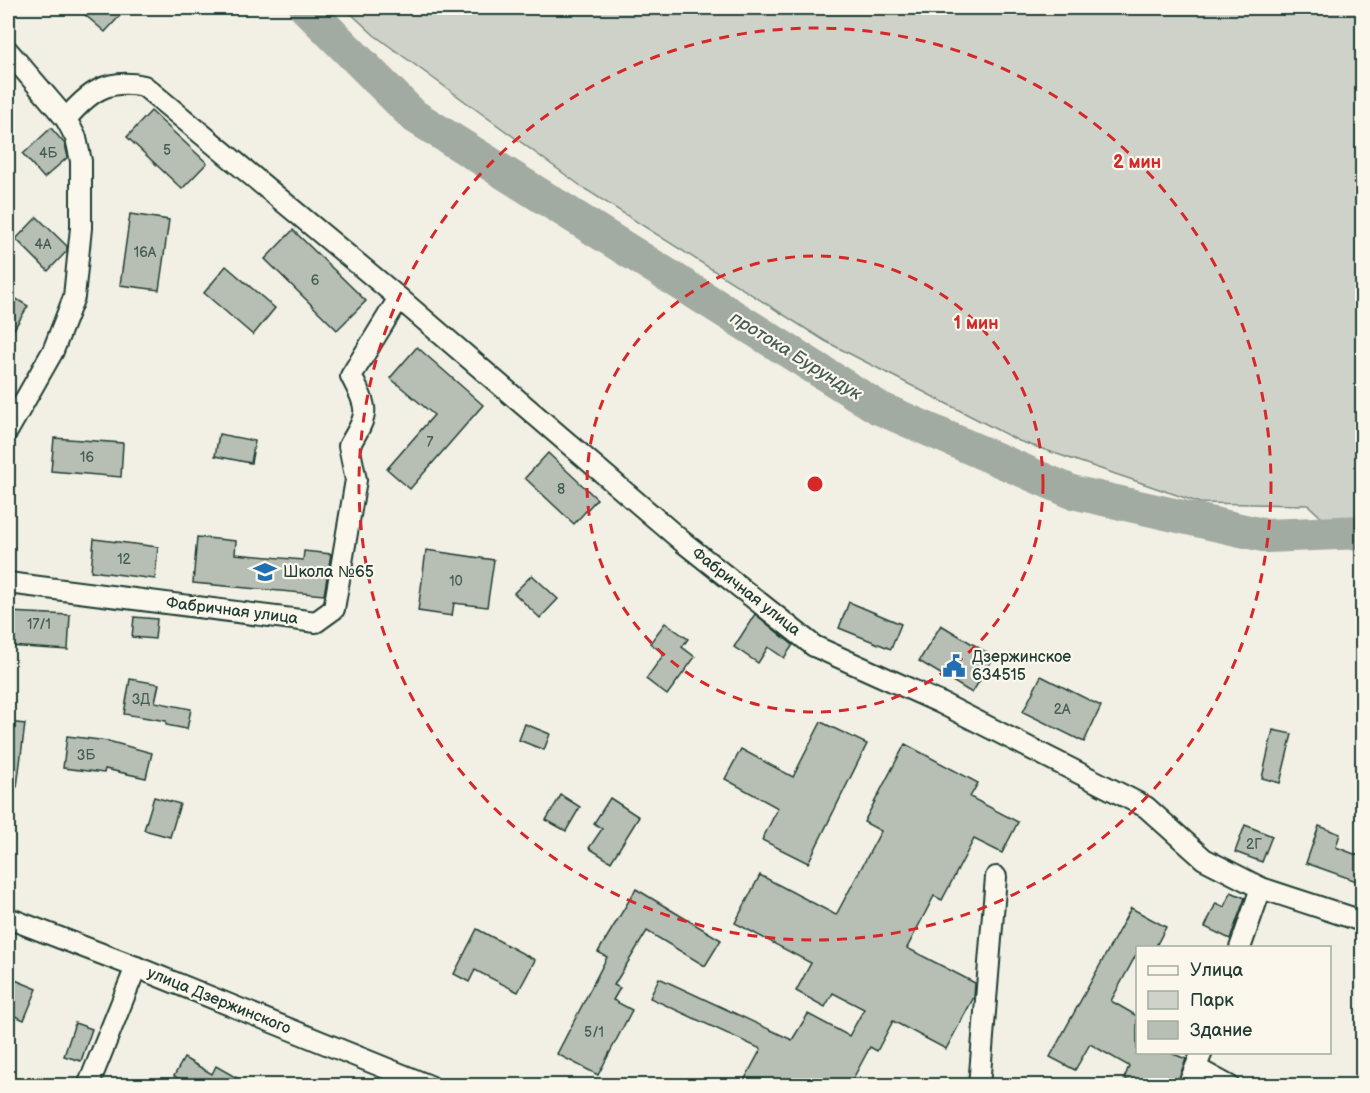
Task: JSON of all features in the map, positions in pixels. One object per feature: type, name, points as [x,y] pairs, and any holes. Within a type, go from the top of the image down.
[{"type":"street","points":[[8,51],[66,119],[76,138],[81,161],[81,228],[74,297],[52,351],[9,423]]},
{"type":"street","name":"Фабричная улица","points":[[66,119],[83,98],[108,85],[128,83],[144,86],[399,298],[683,542],[814,646],[941,703],[1146,807],[1204,859],[1261,888],[1362,921]]},
{"type":"street","name":"Фабричная улица","points":[[8,583],[316,622],[334,609],[356,480],[348,446],[363,422],[364,412],[364,403],[351,376],[399,298]]},
{"type":"street","points":[[979,1086],[996,877]]},
{"type":"street","points":[[1241,946],[1261,888]]},
{"type":"street","name":"улица Дзержинского","points":[[8,918],[136,967],[430,1086]]},
{"type":"street","points":[[88,1086],[136,967]]},
{"type":"street","points":[[1196,1069],[1229,1086]]},
{"type":"green space","points":[[345,8],[1362,8],[1362,520],[1337,532],[1308,505],[1200,503],[1019,441],[825,341],[585,189],[374,35]]},
{"type":"building","points":[[77,8],[127,8],[105,32]]},
{"type":"building","points":[[151,111],[207,163],[182,189],[127,137]]},
{"type":"building","points":[[51,128],[65,144],[68,157],[44,178],[23,154]]},
{"type":"building","points":[[130,214],[169,220],[159,290],[120,285]]},
{"type":"building","points":[[37,217],[67,246],[67,251],[48,271],[16,239]]},
{"type":"building","points":[[293,230],[366,301],[337,330],[265,259]]},
{"type":"building","points":[[226,266],[275,308],[253,335],[204,293]]},
{"type":"building","points":[[8,294],[28,306],[8,339]]},
{"type":"building","points":[[417,347],[483,405],[410,489],[387,469],[434,415],[390,378]]},
{"type":"building","points":[[219,434],[255,441],[251,463],[215,456]]},
{"type":"building","points":[[54,438],[123,443],[121,477],[51,471]]},
{"type":"building","points":[[548,453],[597,499],[574,524],[525,478]]},
{"type":"building","name":"Школа №65","points":[[197,537],[236,541],[235,554],[303,560],[304,551],[331,554],[324,595],[193,583]]},
{"type":"building","points":[[94,539],[158,547],[155,579],[91,571]]},
{"type":"building","points":[[426,550],[494,560],[487,607],[454,603],[452,616],[418,611]]},
{"type":"building","points":[[532,575],[558,599],[540,618],[514,593]]},
{"type":"building","points":[[849,602],[901,624],[891,649],[839,628]]},
{"type":"building","points":[[9,612],[70,615],[68,650],[8,646]]},
{"type":"building","points":[[755,614],[793,645],[784,658],[768,647],[758,663],[734,647]]},
{"type":"building","points":[[134,617],[157,619],[155,639],[132,637]]},
{"type":"building","points":[[665,623],[688,639],[682,647],[695,657],[667,695],[646,679],[664,654],[650,643]]},
{"type":"building","points":[[941,625],[994,657],[972,693],[919,661]]},
{"type":"building","points":[[1041,676],[1101,706],[1084,742],[1023,712]]},
{"type":"building","points":[[130,679],[159,684],[155,702],[191,709],[187,729],[166,725],[166,721],[124,714]]},
{"type":"building","points":[[8,722],[25,724],[17,787],[8,786]]},
{"type":"building","points":[[821,722],[867,744],[808,863],[762,840],[778,808],[725,779],[741,749],[793,777]]},
{"type":"building","points":[[525,724],[550,734],[544,750],[519,740]]},
{"type":"building","points":[[1273,730],[1292,734],[1280,783],[1262,778]]},
{"type":"building","points":[[67,736],[108,741],[152,753],[146,778],[105,769],[104,773],[63,768]]},
{"type":"building","points":[[905,744],[978,783],[970,797],[1018,822],[1002,853],[974,839],[942,900],[934,896],[907,948],[975,983],[974,997],[946,1049],[893,1021],[877,1051],[870,1047],[849,1086],[741,1086],[761,1049],[650,998],[659,978],[792,1040],[808,1014],[849,1036],[864,1009],[833,993],[825,1007],[796,991],[811,963],[735,923],[760,875],[836,915],[881,831],[864,822]]},
{"type":"building","points":[[561,795],[580,807],[566,831],[546,820]]},
{"type":"building","points":[[154,797],[180,804],[170,837],[144,830]]},
{"type":"building","points":[[610,798],[639,817],[611,862],[589,848],[602,829],[594,823]]},
{"type":"building","points":[[1245,825],[1272,836],[1262,862],[1235,852]]},
{"type":"building","points":[[1319,826],[1340,834],[1336,847],[1362,857],[1362,883],[1306,863]]},
{"type":"building","points":[[636,889],[721,940],[705,966],[647,931],[614,985],[620,988],[613,1000],[632,1010],[598,1075],[557,1054],[607,957],[598,952]]},
{"type":"building","points":[[1231,892],[1245,898],[1230,939],[1205,927],[1216,903],[1224,907]]},
{"type":"building","points":[[1131,908],[1166,927],[1156,946],[1136,946],[1136,955],[1111,1001],[1136,1015],[1136,1054],[1174,1054],[1186,1059],[1176,1086],[1140,1086],[1124,1079],[1129,1066],[1090,1044],[1075,1070],[1050,1057]]},
{"type":"building","points":[[477,929],[535,960],[518,992],[475,970],[469,982],[454,974]]},
{"type":"building","points":[[8,977],[37,989],[24,1020],[8,1013]]},
{"type":"building","points":[[75,1023],[92,1029],[81,1061],[64,1056]]},
{"type":"building","points":[[184,1058],[212,1074],[216,1066],[251,1086],[192,1086],[174,1076]]},
{"type":"waterway","name":"протока Бурундук","points":[[306,8],[414,116],[879,408],[1072,492],[1267,536],[1362,532]]},
{"type":"place","name":"Школа №65","points":[[265,572]]},
{"type":"place","name":"Дзержинское 634515","points":[[954,666]]}]
